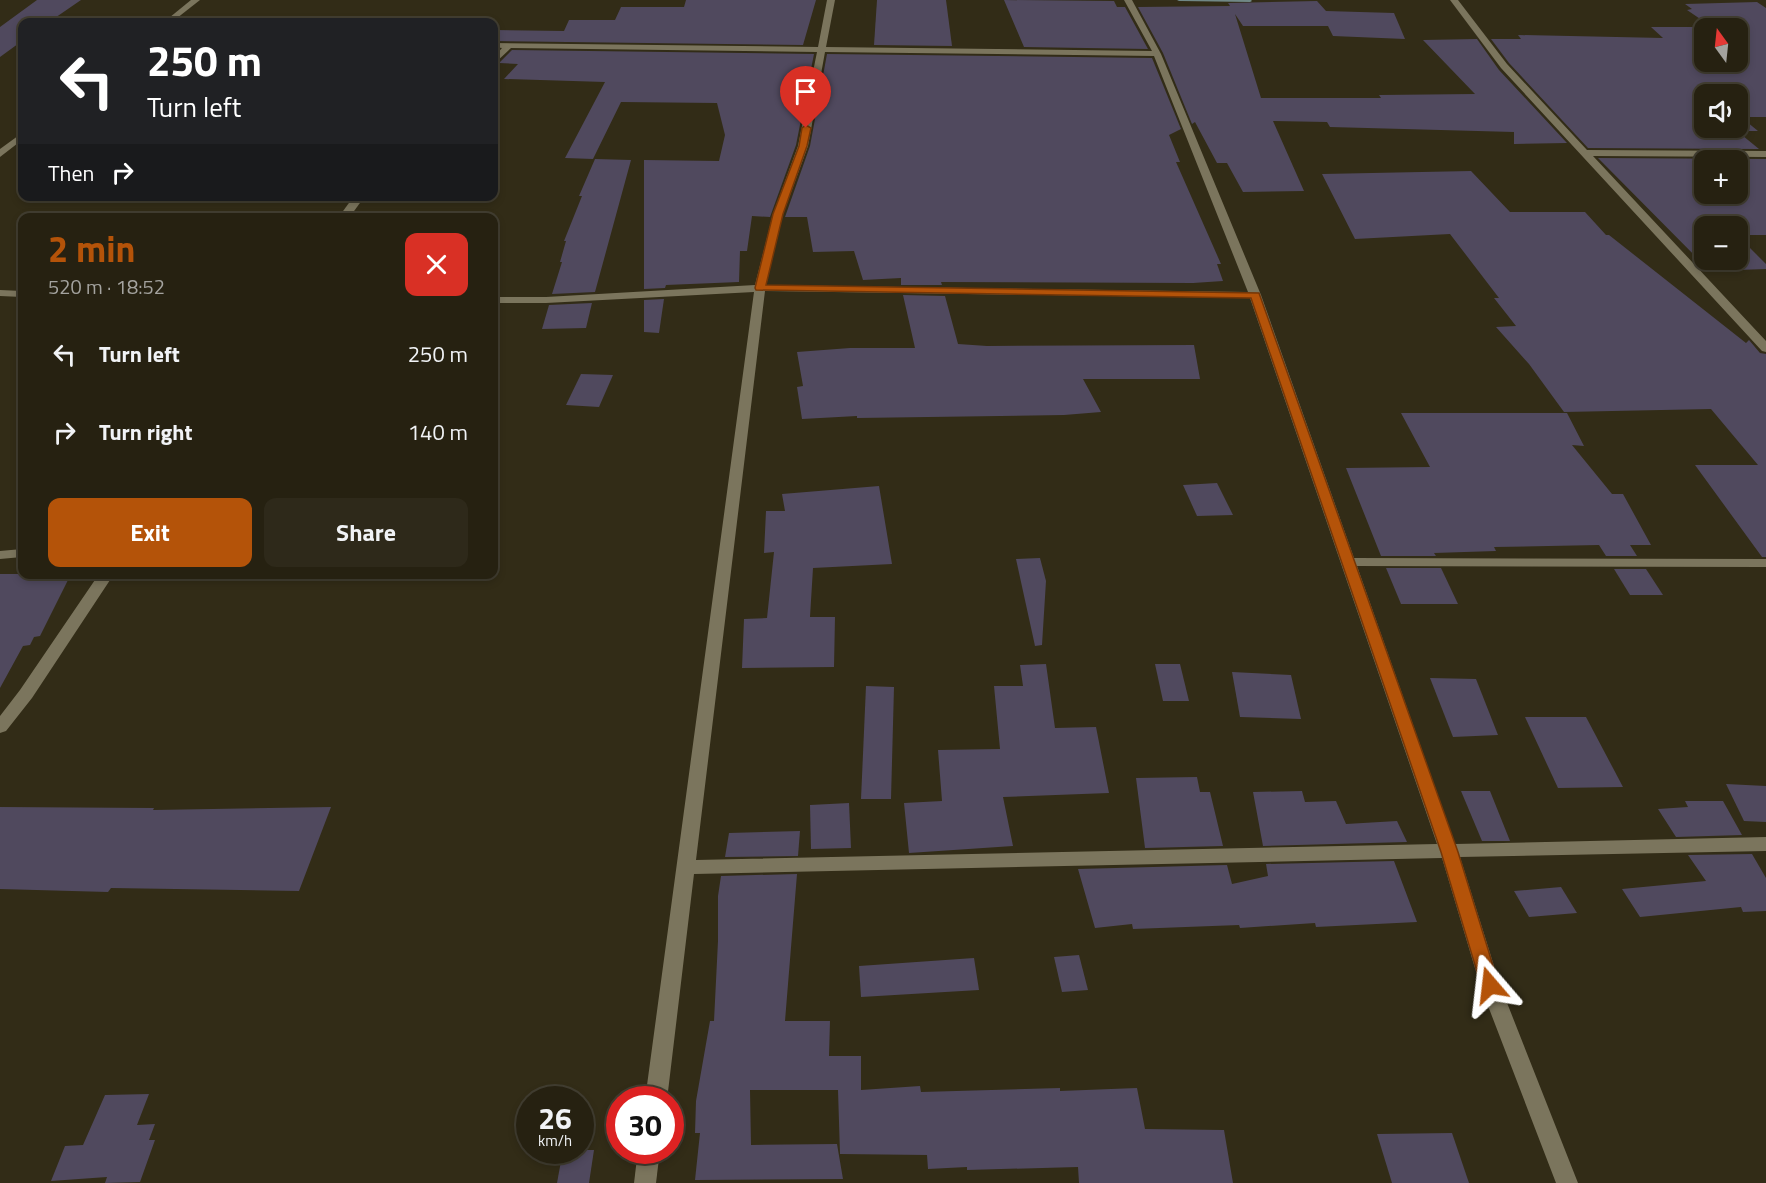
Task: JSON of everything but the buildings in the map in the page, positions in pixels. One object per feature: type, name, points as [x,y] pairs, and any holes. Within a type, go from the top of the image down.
[{"type":"street","points":[[173,18],[196,0]]},
{"type":"street","points":[[658,1086],[760,288],[778,214],[803,146],[831,0]]},
{"type":"street","points":[[1128,0],[1157,54],[1255,295],[1449,852],[1490,985],[1567,1183]]},
{"type":"street","points":[[1454,0],[1504,66],[1766,348]]},
{"type":"street","points":[[498,45],[1157,54]]},
{"type":"street","points":[[498,57],[509,45]]},
{"type":"street","points":[[0,154],[18,139]]},
{"type":"street","points":[[1584,153],[1766,154]]},
{"type":"street","points":[[347,213],[356,201]]},
{"type":"street","points":[[498,300],[546,300],[760,288],[1255,295]]},
{"type":"street","points":[[0,293],[18,294]]},
{"type":"street","points":[[0,555],[18,553]]},
{"type":"street","points":[[1349,562],[1766,564]]},
{"type":"street","points":[[0,727],[26,694],[104,579]]},
{"type":"street","points":[[685,867],[1766,844]]},
{"type":"street","points":[[645,1183],[647,1164]]},
{"type":"waterway","points":[[1179,0],[1250,1]]},
{"type":"route","points":[[806,128],[803,146],[778,214],[760,288],[1255,295],[1449,852],[1490,985]]}]
